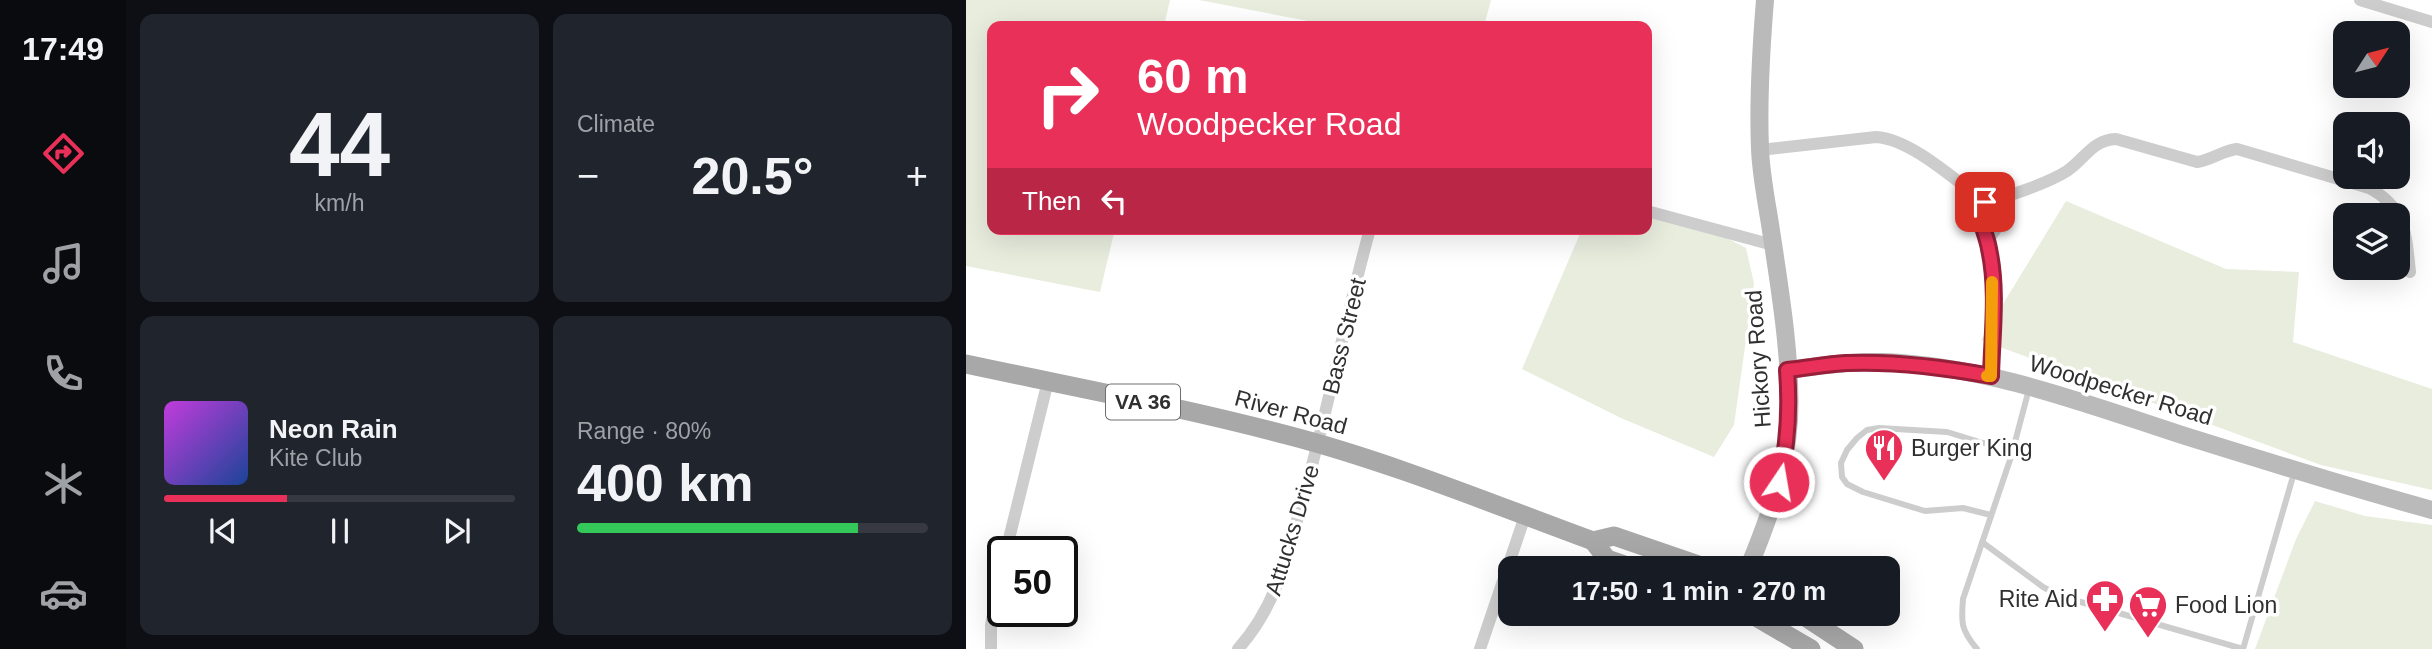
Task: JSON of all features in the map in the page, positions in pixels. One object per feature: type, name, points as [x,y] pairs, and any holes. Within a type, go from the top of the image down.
[{"type":"main road","points":[[1765,0],[1760,150],[1773,245]]},
{"type":"main road","name":"Hickory Road","points":[[1753,556],[1769,517],[1783,463],[1789,420],[1787,370],[1773,245]]},
{"type":"main road","name":"Woodpecker Road","points":[[1787,370],[1845,363],[1883,362],[1991,376],[2432,510]]},
{"type":"main road","name":"River Road","points":[[966,364],[1211,416],[1318,444],[1593,541],[1605,556]]},
{"type":"main road","name":"River Road","points":[[1593,541],[1614,536],[1672,556]]},
{"type":"main road","points":[[1772,626],[1811,649]]},
{"type":"main road","points":[[1819,626],[1854,649]]},
{"type":"street","points":[[2360,0],[2432,22]]},
{"type":"street","points":[[1760,150],[1876,136],[1891,138],[1910,148],[1985,202],[2002,198],[2065,172],[2100,142],[2116,139],[2197,162],[2207,161],[2228,150],[2245,150],[2369,188],[2390,203]]},
{"type":"street","points":[[1985,202],[1980,220],[1993,268],[1991,376]]},
{"type":"street","points":[[1652,213],[1773,245]]},
{"type":"street","name":"Bass Street","points":[[1318,444],[1369,235]]},
{"type":"street","points":[[1010,536],[1048,382]]},
{"type":"street","name":"Attucks Drive","points":[[1238,649],[1263,617],[1278,587],[1318,444]]},
{"type":"street","points":[[1480,649],[1525,516]]},
{"type":"street","points":[[991,627],[991,649]]},
{"type":"lane","points":[[2382,203],[2384,197]]},
{"type":"lane","points":[[1987,242],[2005,222],[2002,198]]},
{"type":"lane","points":[[1977,649],[1965,634],[1961,620],[1963,599],[2014,443],[2029,386]]},
{"type":"lane","points":[[1991,515],[1963,508],[1925,511],[1863,492],[1847,484],[1842,477],[1841,463],[1853,442],[1867,430],[1879,428],[1947,432],[1983,443],[2014,443]]},
{"type":"lane","points":[[1982,542],[2043,587],[2060,596],[2243,649],[2295,470]]},
{"type":"shaded area","points":[[966,0],[1170,0],[1165,21],[987,21],[987,235],[1114,235],[1100,292],[966,266]]},
{"type":"shaded area","points":[[1199,0],[1491,0],[1485,21],[1308,21]]},
{"type":"shaded area","points":[[2066,201],[2226,269],[2299,272],[2293,342],[2432,389],[2432,490],[2321,465],[1981,340]]},
{"type":"shaded area","points":[[1652,212],[1682,215],[1746,248],[1754,283],[1734,425],[1714,457],[1621,418],[1522,369],[1579,235],[1652,235]]},
{"type":"shaded area","points":[[2315,501],[2365,516],[2432,525],[2432,649],[2255,649],[2296,539]]},
{"type":"slow traffic","points":[[1987,376],[1991,376],[1992,282]]},
{"type":"place","name":"Burger King","points":[[1884,482]]},
{"type":"place","name":"Rite Aid","points":[[2105,633]]},
{"type":"place","name":"Food Lion","points":[[2148,639]]},
{"type":"route","points":[[1779,482],[1789,420],[1787,370],[1845,363],[1883,362],[1991,376],[1993,268],[1989,244],[1980,220],[1985,202]]}]
